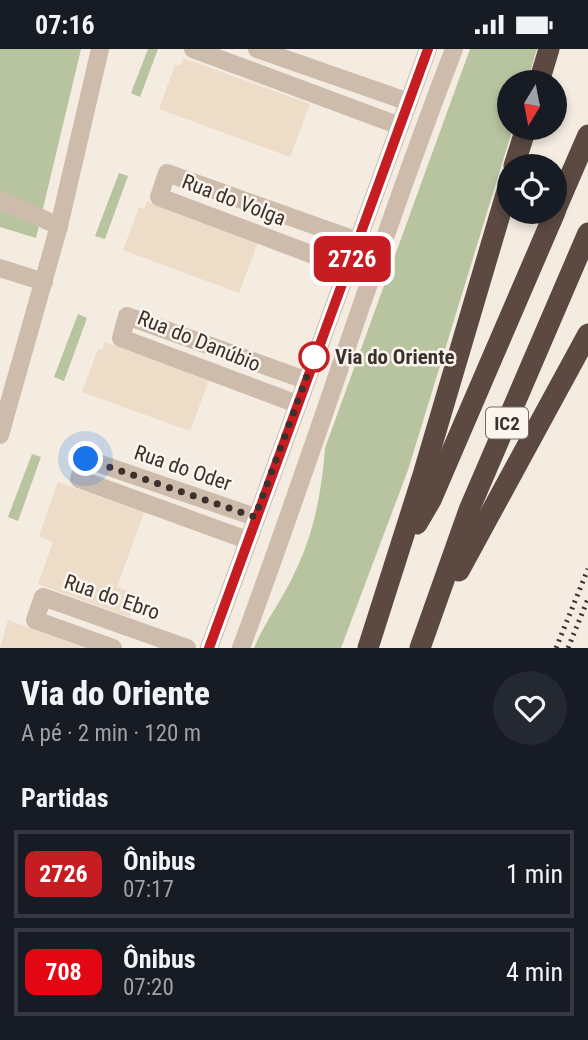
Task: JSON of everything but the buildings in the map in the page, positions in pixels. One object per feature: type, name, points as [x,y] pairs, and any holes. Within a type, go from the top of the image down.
[{"type":"highway","points":[[543,70],[549,49]]},
{"type":"highway","name":"IC2","points":[[567,184],[588,135]]},
{"type":"highway","points":[[393,566],[424,475],[497,224]]},
{"type":"highway","name":"IC2","points":[[368,648],[393,566],[431,500],[550,224]]},
{"type":"highway","name":"IC2","points":[[420,648],[434,615],[469,510],[588,233]]},
{"type":"highway","points":[[434,615],[588,334]]},
{"type":"street","points":[[0,435],[59,226],[100,49]]},
{"type":"street","points":[[193,49],[400,126]]},
{"type":"street","points":[[257,49],[409,102]]},
{"type":"street","points":[[209,648],[428,49]]},
{"type":"street","points":[[241,648],[318,439],[415,151],[454,49]]},
{"type":"street","name":"Rua do Volga","points":[[348,268],[159,197],[167,173],[358,241]]},
{"type":"street","points":[[0,201],[59,226]]},
{"type":"street","points":[[0,268],[44,282]]},
{"type":"street","name":"Rua do Danúbio","points":[[297,404],[121,338],[127,316],[305,380]]},
{"type":"street","name":"Rua do Oder","points":[[247,540],[79,479],[86,459],[255,517]]},
{"type":"street","name":"Rua do Ebro","points":[[113,648],[35,620],[43,597],[187,648]]},
{"type":"green space","points":[[0,49],[81,49],[36,238],[0,227]]},
{"type":"green space","points":[[148,49],[158,49],[140,97],[131,93]]},
{"type":"green space","points":[[470,49],[537,49],[531,70],[497,70],[497,140],[509,140],[505,154],[497,154],[497,180],[408,470],[341,648],[254,648],[302,557],[319,496],[325,448]]},
{"type":"green space","points":[[119,173],[128,176],[105,239],[95,236]]},
{"type":"green space","points":[[78,314],[87,318],[64,381],[54,377]]},
{"type":"green space","points":[[32,454],[41,457],[18,521],[8,517]]},
{"type":"shaded area","points":[[183,58],[310,104],[290,157],[159,109],[175,65],[180,66]]},
{"type":"shaded area","points":[[147,201],[258,242],[239,293],[123,250],[139,208],[144,209]]},
{"type":"shaded area","points":[[105,342],[209,380],[190,431],[82,392],[98,349],[102,350]]},
{"type":"shaded area","points":[[58,482],[144,512],[117,587],[137,594],[129,617],[38,584],[53,542],[39,536]]},
{"type":"shaded area","points":[[8,620],[85,648],[0,648]]},
{"type":"railway","points":[[556,648],[588,569]]},
{"type":"railway","points":[[568,648],[588,599]]},
{"type":"bus line","name":"2726","points":[[209,648],[428,49]]},
{"type":"place","name":"Via do Oriente","points":[[314,357]]},
{"type":"route","points":[[86,459],[255,517],[314,357]]}]
